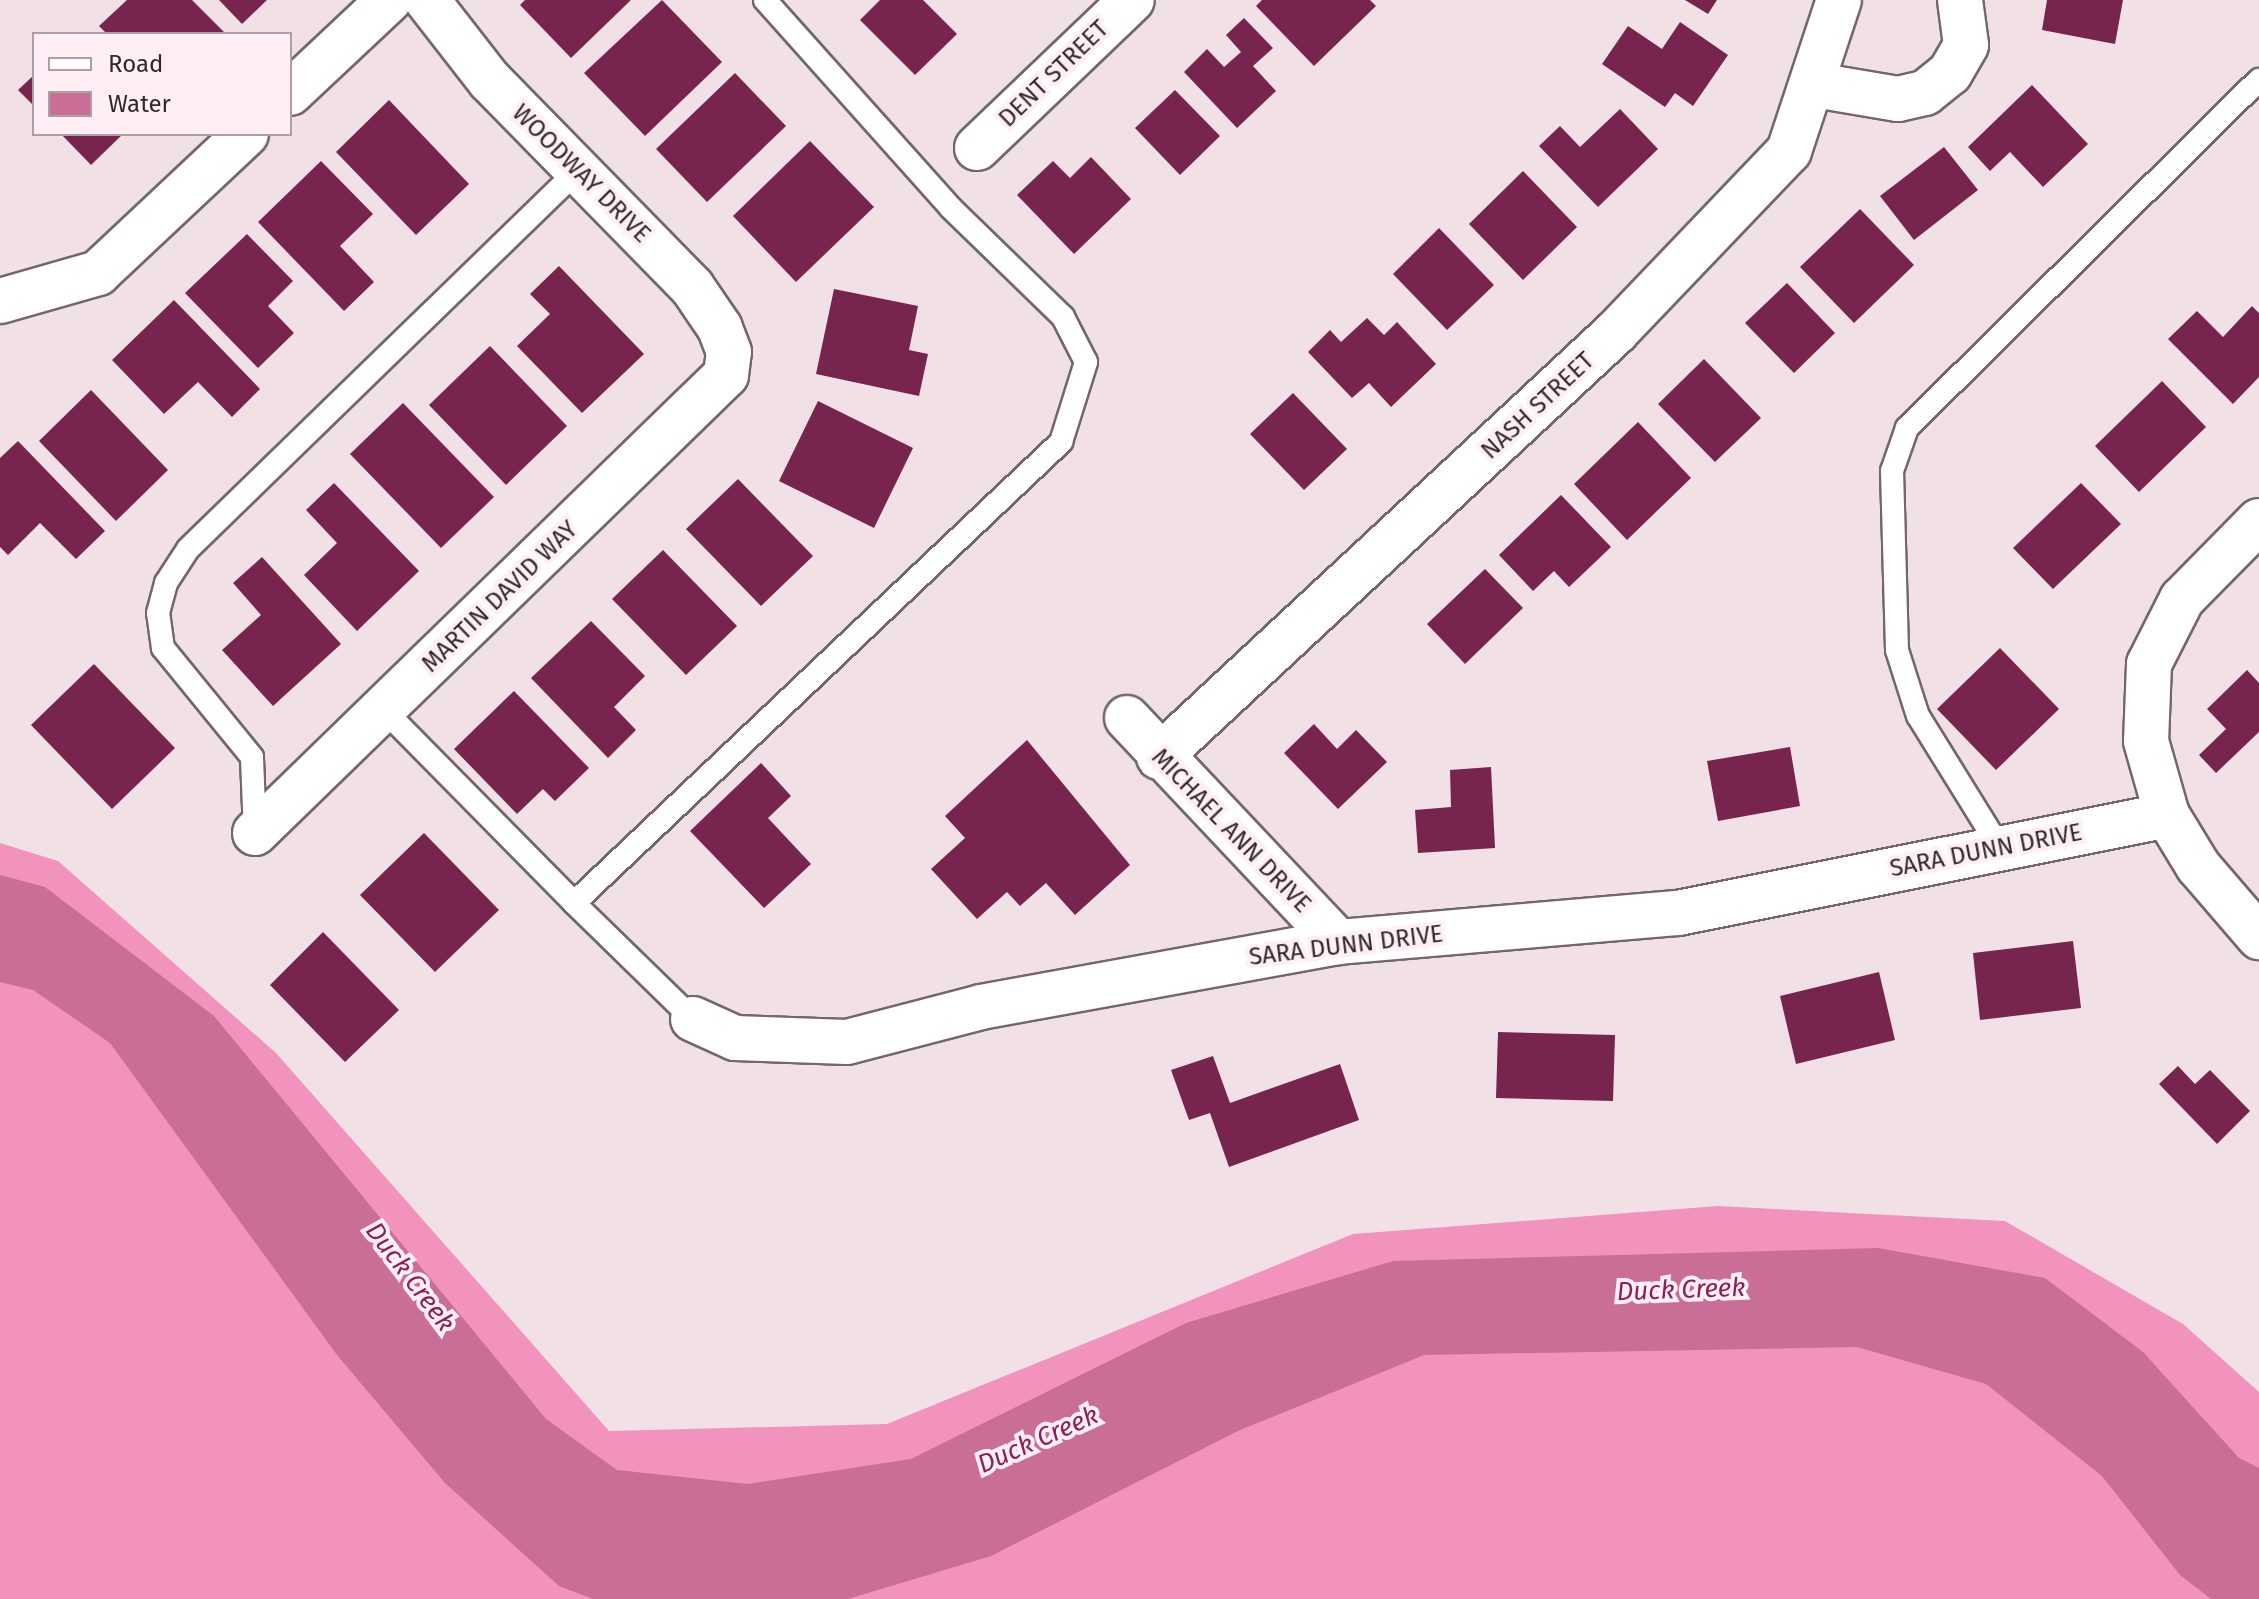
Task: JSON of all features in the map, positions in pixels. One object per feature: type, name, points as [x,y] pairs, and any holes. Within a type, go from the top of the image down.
[{"type":"street","points":[[292,91],[389,0]]},
{"type":"street","name":"WOODWAY DRIVE","points":[[427,0],[490,81],[692,287],[729,352]]},
{"type":"street","name":"DENT STREET","points":[[977,148],[1132,0]]},
{"type":"street","name":"NASH STREET","points":[[1159,757],[1616,332],[1789,151],[1815,85],[1839,0]]},
{"type":"street","points":[[1815,85],[1898,99],[1925,93],[1950,73],[1966,45],[1960,0]]},
{"type":"street","points":[[0,301],[98,273],[244,136]]},
{"type":"street","name":"MARTIN DAVID WAY","points":[[255,833],[711,396],[726,375],[729,352]]},
{"type":"street","points":[[2259,521],[2182,599],[2149,664],[2146,741],[2167,815],[2259,937]]},
{"type":"street","name":"MICHAEL ANN DRIVE","points":[[1127,718],[1159,757],[1338,942]]},
{"type":"street","name":"SARA DUNN DRIVE","points":[[693,1019],[735,1038],[847,1042],[981,1007],[1338,942],[1678,913],[2167,815]]},
{"type":"lane","points":[[574,903],[1061,442],[1083,388],[1086,362],[1063,317],[951,208],[765,0]]},
{"type":"lane","points":[[2000,848],[1918,716],[1897,650],[1892,471],[1907,428],[2259,80]]},
{"type":"lane","points":[[255,833],[252,757],[163,648],[158,613],[166,583],[188,549],[577,171]]},
{"type":"lane","name":"SARA DUNN DRIVE","points":[[383,709],[693,1019]]},
{"type":"shaded area","points":[[0,843],[58,861],[276,1053],[609,1431],[887,1424],[1353,1234],[1718,1206],[2005,1221],[2183,1324],[2259,1392],[2259,1599],[0,1599]]},
{"type":"water","name":"Duck Creek","points":[[0,875],[45,887],[214,1016],[546,1419],[617,1470],[748,1484],[911,1459],[1186,1323],[1393,1261],[1878,1248],[2045,1278],[2143,1352],[2239,1458],[2259,1468],[2259,1599],[2211,1599],[2180,1575],[2102,1476],[1986,1384],[1857,1347],[1424,1355],[1238,1431],[991,1556],[848,1599],[593,1599],[559,1586],[445,1483],[337,1355],[110,1043],[33,990],[0,982]]},
{"type":"building","points":[[127,0],[192,0],[224,32],[105,32],[99,26]]},
{"type":"building","points":[[219,0],[267,0],[242,24]]},
{"type":"building","points":[[525,0],[631,0],[571,58],[520,5]]},
{"type":"building","points":[[662,0],[722,62],[645,136],[584,73]]},
{"type":"building","points":[[880,0],[923,0],[957,34],[915,75],[860,20]]},
{"type":"building","points":[[1262,0],[1370,0],[1376,6],[1314,66],[1256,6]]},
{"type":"building","points":[[1685,0],[1717,0],[1708,14]]},
{"type":"building","points":[[2047,0],[2123,0],[2115,44],[2042,30]]},
{"type":"building","points":[[1244,18],[1273,48],[1253,66],[1276,91],[1237,128],[1184,72],[1207,49],[1224,67],[1241,52],[1226,35]]},
{"type":"building","points":[[1680,22],[1728,55],[1693,106],[1675,93],[1665,107],[1602,64],[1628,26],[1662,49]]},
{"type":"building","points":[[735,73],[786,126],[707,202],[656,149]]},
{"type":"building","points":[[32,77],[32,104],[18,90]]},
{"type":"building","points":[[2032,85],[2088,144],[2043,187],[2010,152],[1990,171],[1968,147]]},
{"type":"building","points":[[1175,90],[1220,136],[1180,175],[1135,128]]},
{"type":"building","points":[[389,100],[469,184],[416,235],[336,152]]},
{"type":"building","points":[[1620,109],[1658,149],[1598,207],[1539,146],[1560,126],[1580,147]]},
{"type":"building","points":[[63,136],[121,136],[91,165]]},
{"type":"building","points":[[810,141],[874,207],[796,282],[733,216]]},
{"type":"building","points":[[1944,147],[1978,190],[1914,240],[1880,196]]},
{"type":"building","points":[[1091,157],[1131,199],[1074,254],[1017,195],[1053,161],[1070,178]]},
{"type":"building","points":[[321,161],[373,214],[340,246],[374,282],[344,311],[258,222]]},
{"type":"building","points":[[1523,171],[1577,227],[1523,280],[1469,224]]},
{"type":"building","points":[[1860,209],[1914,265],[1854,323],[1800,267]]},
{"type":"building","points":[[1439,228],[1494,285],[1447,330],[1393,274]]},
{"type":"building","points":[[247,234],[293,281],[268,306],[294,333],[258,368],[185,293]]},
{"type":"building","points":[[559,266],[644,354],[582,413],[517,346],[550,314],[530,294]]},
{"type":"building","points":[[1787,283],[1835,333],[1794,373],[1745,323]]},
{"type":"building","points":[[834,289],[918,306],[909,350],[928,354],[919,396],[816,374]]},
{"type":"building","points":[[174,300],[260,389],[232,417],[198,382],[164,414],[112,360]]},
{"type":"building","points":[[2252,306],[2259,313],[2259,377],[2233,404],[2168,339],[2197,311],[2223,337]]},
{"type":"building","points":[[1367,318],[1384,335],[1397,322],[1436,364],[1391,407],[1369,383],[1352,398],[1308,352],[1330,330],[1341,342]]},
{"type":"building","points":[[490,346],[567,426],[506,485],[429,405]]},
{"type":"building","points":[[1704,359],[1761,418],[1715,462],[1658,404]]},
{"type":"building","points":[[2162,381],[2206,427],[2139,492],[2095,446]]},
{"type":"building","points":[[91,390],[168,470],[116,521],[39,441]]},
{"type":"building","points":[[1293,393],[1347,449],[1304,490],[1250,434]]},
{"type":"building","points":[[818,401],[913,448],[874,528],[779,481]]},
{"type":"building","points":[[403,403],[494,497],[441,548],[350,454]]},
{"type":"building","points":[[1638,422],[1691,478],[1627,540],[1574,484]]},
{"type":"building","points":[[18,441],[105,531],[76,559],[40,523],[8,555],[0,547],[0,458]]},
{"type":"building","points":[[738,479],[813,556],[761,606],[686,529]]},
{"type":"building","points":[[334,483],[419,571],[357,631],[304,575],[337,543],[306,510]]},
{"type":"building","points":[[2081,483],[2121,524],[2053,589],[2013,548]]},
{"type":"building","points":[[1561,495],[1611,547],[1569,587],[1554,571],[1533,591],[1499,555]]},
{"type":"building","points":[[663,550],[737,626],[686,675],[612,599]]},
{"type":"building","points":[[262,557],[341,644],[273,706],[222,650],[261,615],[233,583]]},
{"type":"building","points":[[1485,569],[1523,608],[1465,664],[1427,624]]},
{"type":"building","points":[[591,621],[645,676],[614,707],[636,730],[608,758],[531,678]]},
{"type":"building","points":[[2000,648],[2059,709],[1996,770],[1937,709]]},
{"type":"building","points":[[94,664],[175,748],[112,809],[31,725]]},
{"type":"building","points":[[2247,670],[2259,683],[2259,732],[2216,773],[2199,755],[2226,729],[2207,709]]},
{"type":"building","points":[[514,691],[589,768],[555,801],[543,789],[517,814],[454,749]]},
{"type":"building","points":[[1314,724],[1337,749],[1356,730],[1387,762],[1338,809],[1284,753]]},
{"type":"building","points":[[1027,740],[1130,865],[1075,915],[1046,883],[1020,906],[1007,892],[977,919],[931,869],[965,838],[945,816]]},
{"type":"building","points":[[1790,747],[1800,806],[1718,821],[1707,761]]},
{"type":"building","points":[[761,763],[791,796],[768,818],[811,864],[764,908],[690,831]]},
{"type":"building","points":[[1491,767],[1495,848],[1418,853],[1415,810],[1451,807],[1450,770]]},
{"type":"building","points":[[424,833],[499,910],[435,972],[360,895]]},
{"type":"building","points":[[323,932],[399,1010],[345,1062],[270,985]]},
{"type":"building","points":[[2073,941],[2081,1008],[1980,1020],[1973,953]]},
{"type":"building","points":[[1879,972],[1895,1040],[1796,1064],[1780,996]]},
{"type":"building","points":[[1498,1032],[1615,1035],[1613,1101],[1496,1098]]},
{"type":"building","points":[[1213,1056],[1230,1103],[1340,1064],[1359,1120],[1229,1167],[1210,1113],[1189,1120],[1171,1070]]},
{"type":"building","points":[[2178,1066],[2195,1084],[2210,1070],[2250,1111],[2217,1144],[2159,1084]]}]
